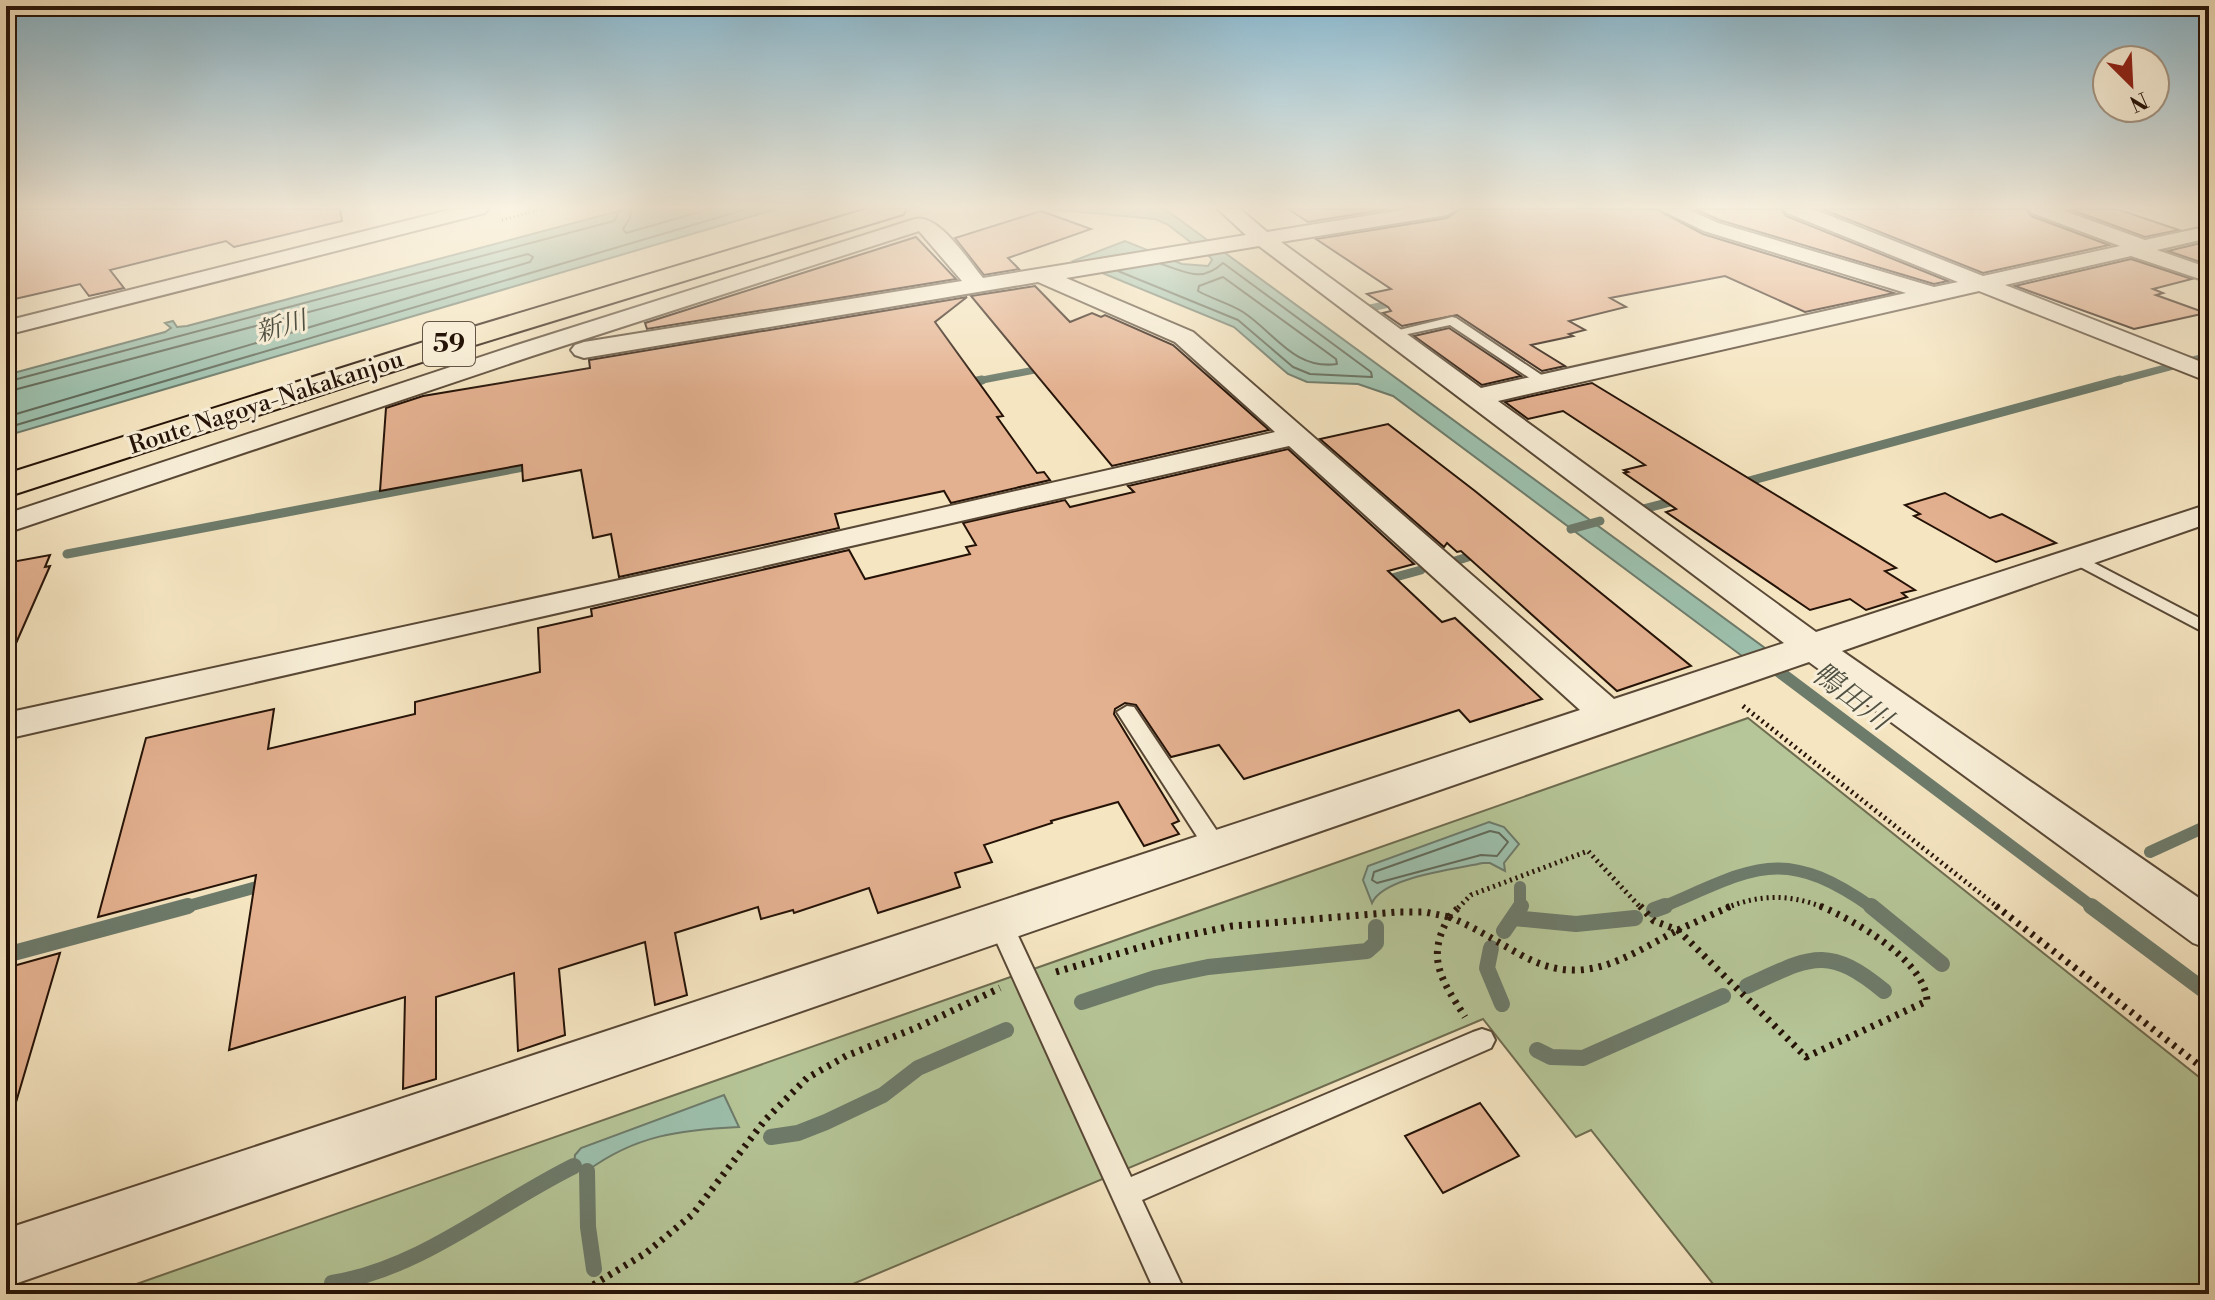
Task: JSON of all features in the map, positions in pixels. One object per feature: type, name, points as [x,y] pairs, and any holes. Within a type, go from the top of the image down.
[{"type":"main road","name":"Route Nagoya-Nakakanjou","points":[[6,486],[454,342],[693,270]]},
{"type":"street","points":[[6,328],[237,270]]},
{"type":"street","points":[[6,524],[778,270]]},
{"type":"street","points":[[964,270],[977,285]]},
{"type":"street","points":[[477,367],[1072,270]]},
{"type":"street","points":[[1304,270],[1800,650],[2209,930]]},
{"type":"street","points":[[1857,270],[1932,295]]},
{"type":"street","points":[[1948,270],[2209,374]]},
{"type":"street","points":[[1474,398],[2046,270]]},
{"type":"street","points":[[1051,273],[1184,337],[1611,717]]},
{"type":"street","points":[[6,726],[744,563],[1296,436]]},
{"type":"street","points":[[6,1258],[2209,513]]},
{"type":"lane","points":[[1389,334],[1452,321],[1545,382]]},
{"type":"lane","points":[[2075,558],[2209,630]]},
{"type":"lane","points":[[1127,712],[1217,849]]},
{"type":"lane","points":[[1000,923],[1171,1294]]},
{"type":"lane","points":[[1124,1194],[1482,1040]]},
{"type":"path","points":[[1720,679],[2209,1073]]},
{"type":"path","points":[[578,1294],[657,1243],[704,1203],[780,1105],[807,1078],[920,1026],[974,996],[1230,926],[1425,912],[1449,917],[1476,926],[1530,962],[1552,970],[1578,972],[1598,969],[1681,931],[1748,900],[1771,897],[1802,901],[1834,912],[1880,941],[1919,974],[1928,988],[1927,1001],[1806,1057],[1681,931],[1654,921],[1588,851],[1471,895],[1449,917],[1439,935],[1436,956],[1442,980],[1482,1040]]},
{"type":"shaded area","points":[[1748,718],[2209,1085],[2209,1294],[1721,1294],[1591,1130],[1576,1137],[1483,1019],[829,1294],[108,1294]]},
{"type":"water","name":"新川","points":[[398,270],[571,270],[6,436],[6,375],[165,332],[171,328],[165,323],[173,321],[177,327]]},
{"type":"water","points":[[1094,270],[1248,270],[1769,651],[1746,659],[1393,396],[1358,384],[1307,382],[1288,374],[1234,327]]},
{"type":"water","points":[[1489,822],[1504,827],[1519,844],[1504,863],[1505,871],[1483,863],[1405,880],[1379,894],[1372,903],[1363,880],[1368,866]]},
{"type":"water","points":[[724,1095],[739,1127],[659,1137],[623,1149],[587,1171],[574,1166],[575,1155],[581,1148]]},
{"type":"building","points":[[6,270],[111,270],[124,288],[89,296],[80,284],[6,301]]},
{"type":"building","points":[[813,270],[947,270],[956,279],[647,329],[645,323]]},
{"type":"building","points":[[980,270],[1015,270],[984,275]]},
{"type":"building","points":[[1362,270],[1818,270],[1894,293],[1805,312],[1725,276],[1610,298],[1626,307],[1569,321],[1585,330],[1569,334],[1573,336],[1531,345],[1565,366],[1542,371],[1457,315],[1402,326],[1383,313],[1391,311],[1388,307],[1367,294],[1391,289]]},
{"type":"building","points":[[1886,270],[1920,270],[1948,281],[1934,284]]},
{"type":"building","points":[[2085,270],[2164,270],[2192,279],[2153,289],[2163,293],[2156,295],[2206,313],[2134,329],[2015,286]]},
{"type":"building","points":[[1035,286],[1070,322],[1092,313],[1101,317],[1105,315],[1173,345],[1269,430],[1112,466],[971,296]]},
{"type":"building","points":[[967,297],[935,322],[1003,416],[997,417],[1037,473],[1044,472],[1050,480],[951,503],[944,491],[835,514],[839,528],[619,577],[611,534],[593,538],[581,470],[523,481],[522,465],[380,491],[386,408],[423,396],[590,368],[589,360]]},
{"type":"building","points":[[1449,328],[1521,376],[1482,385],[1414,336]]},
{"type":"building","points":[[1592,383],[1896,568],[1885,571],[1915,590],[1902,593],[1907,597],[1866,610],[1850,599],[1810,610],[1666,512],[1676,509],[1624,473],[1628,472],[1624,470],[1645,465],[1563,411],[1528,419],[1505,402]]},
{"type":"building","points":[[1388,424],[1691,666],[1617,691],[1461,551],[1457,552],[1447,543],[1444,547],[1320,439]]},
{"type":"building","points":[[1288,449],[1414,564],[1388,571],[1442,622],[1455,618],[1542,699],[1470,722],[1459,710],[1244,779],[1219,745],[1171,757],[1136,705],[1125,703],[1115,709],[1114,714],[1179,821],[1172,824],[1179,834],[1144,846],[1118,802],[984,845],[992,862],[955,873],[960,887],[878,913],[869,888],[794,913],[793,910],[761,919],[758,907],[675,933],[687,995],[655,1005],[645,942],[559,969],[565,1035],[518,1051],[514,973],[436,997],[436,1079],[403,1089],[405,997],[229,1050],[256,875],[98,917],[146,738],[274,709],[268,749],[415,714],[415,702],[540,672],[538,628],[592,616],[591,609],[849,550],[865,579],[970,554],[966,547],[976,545],[963,523],[1065,500],[1070,507],[1134,492],[1128,486]]},
{"type":"building","points":[[1945,493],[1990,518],[2002,514],[2056,543],[1996,562],[1914,516],[1920,514],[1905,505]]},
{"type":"building","points":[[50,555],[45,567],[50,566],[6,666],[6,563]]},
{"type":"building","points":[[60,953],[14,1109],[6,1107],[6,968]]},
{"type":"building","points":[[1480,1103],[1519,1156],[1443,1193],[1405,1136]]},
{"type":"waterway","points":[[1370,308],[1399,302]]},
{"type":"waterway","points":[[2193,360],[2209,356]]},
{"type":"waterway","points":[[2113,382],[2173,366]]},
{"type":"waterway","points":[[979,381],[1045,368]]},
{"type":"waterway","points":[[1738,484],[2120,380]]},
{"type":"waterway","points":[[964,384],[979,381]]},
{"type":"waterway","points":[[972,382],[979,381]]},
{"type":"waterway","points":[[67,554],[534,465]]},
{"type":"waterway","points":[[1643,509],[1678,500]]},
{"type":"waterway","name":"鴨田川","points":[[1571,529],[1600,521]]},
{"type":"waterway","points":[[1455,561],[1468,557]]},
{"type":"waterway","points":[[1381,581],[1421,570]]},
{"type":"waterway","name":"鴨田川","points":[[1769,664],[2094,908]]},
{"type":"waterway","points":[[2150,852],[2209,825]]},
{"type":"waterway","points":[[1663,907],[1744,874],[1767,869],[1790,869],[1814,875],[1873,908]]},
{"type":"waterway","points":[[181,908],[268,884]]},
{"type":"waterway","points":[[1520,887],[1520,907]]},
{"type":"waterway","points":[[6,955],[188,906]]},
{"type":"waterway","points":[[1871,906],[1942,964]]},
{"type":"waterway","name":"鴨田川","points":[[2091,906],[2209,994]]},
{"type":"waterway","points":[[1504,931],[1520,907]]},
{"type":"waterway","points":[[1654,910],[1663,907]]},
{"type":"waterway","points":[[1514,918],[1576,924],[1635,918]]},
{"type":"waterway","points":[[1082,1002],[1155,978],[1208,967],[1367,951],[1376,943],[1376,927]]},
{"type":"waterway","points":[[1491,948],[1487,968],[1502,1004]]},
{"type":"waterway","points":[[1747,986],[1786,968],[1817,960],[1847,966],[1884,991]]},
{"type":"waterway","points":[[1537,1050],[1551,1057],[1583,1058],[1723,996]]},
{"type":"waterway","points":[[771,1137],[798,1133],[826,1122],[883,1095],[918,1068],[1006,1030]]},
{"type":"waterway","points":[[332,1283],[365,1275],[427,1250],[574,1166]]},
{"type":"waterway","points":[[587,1171],[588,1227],[594,1269]]},
{"type":"waterway","points":[[294,1294],[298,1293]]}]
